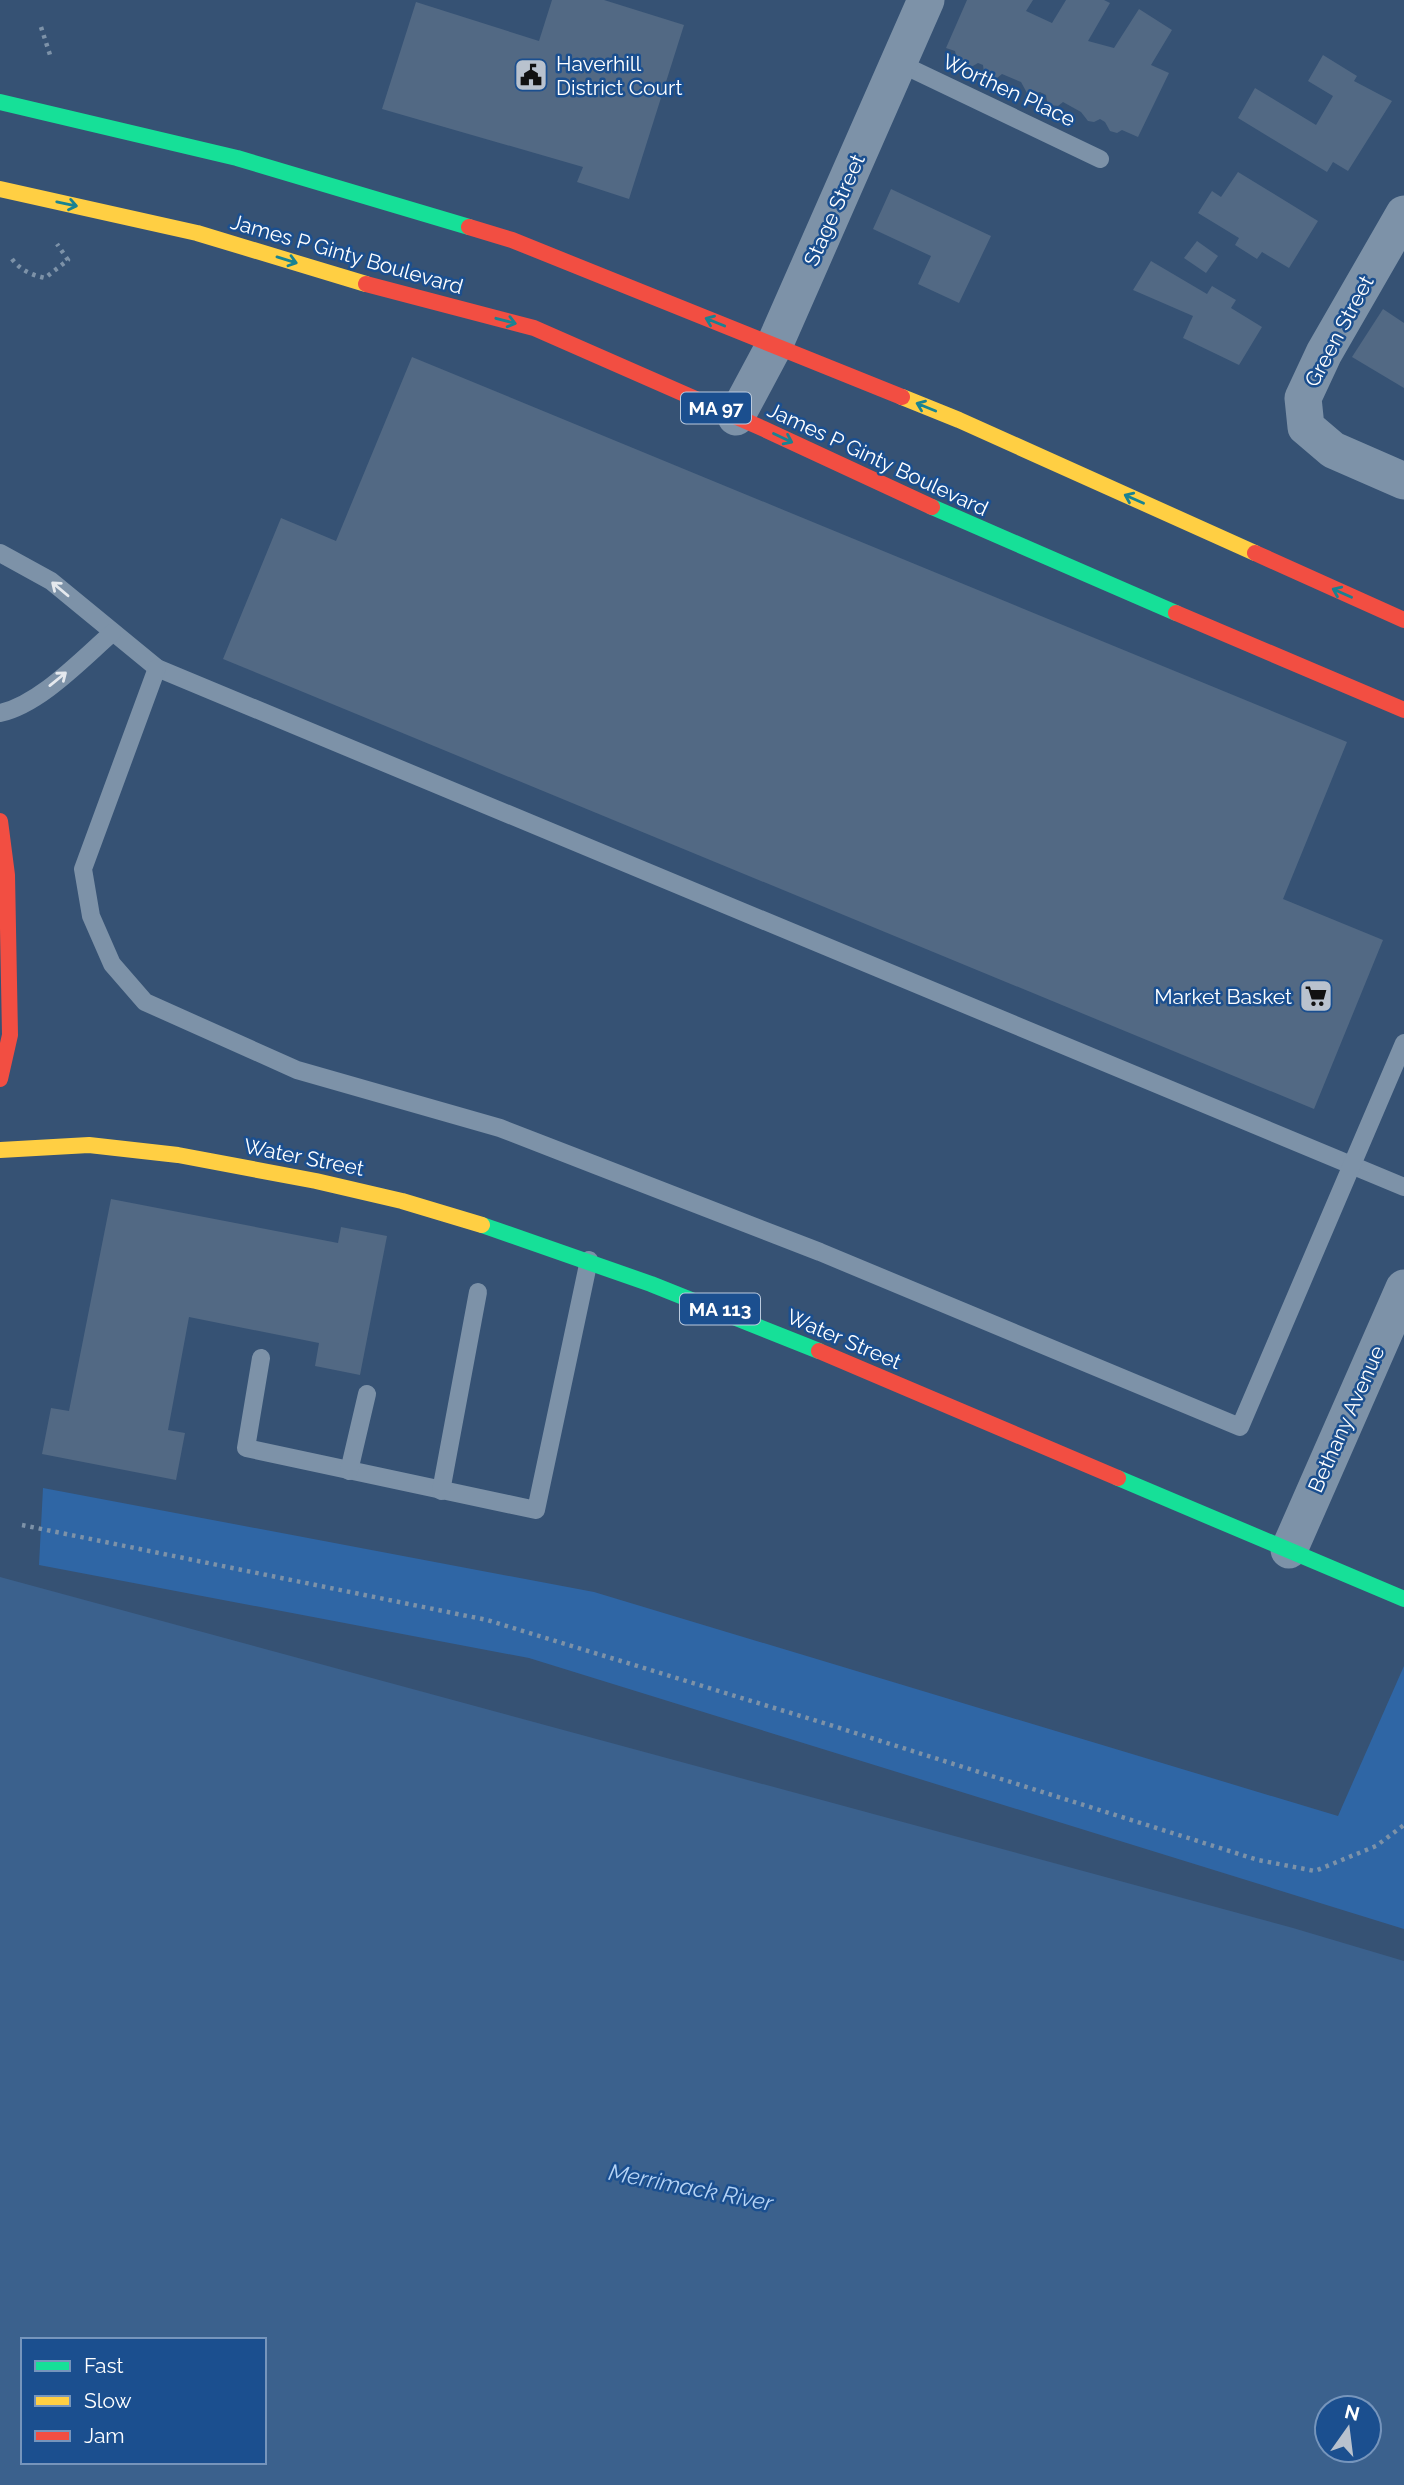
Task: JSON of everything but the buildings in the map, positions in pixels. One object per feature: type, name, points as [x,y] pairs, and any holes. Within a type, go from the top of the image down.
[{"type":"main road","points":[[0,102],[237,158],[512,240],[959,420],[1404,620]]},
{"type":"main road","name":"James P Ginty Boulevard","points":[[0,189],[197,233],[378,288],[534,328],[979,529],[1404,710]]},
{"type":"main road","points":[[0,821],[7,875],[10,1035],[0,1079]]},
{"type":"main road","name":"Water Street","points":[[0,1150],[88,1145],[178,1155],[272,1171],[360,1189],[589,1260],[727,1312],[1404,1599]]},
{"type":"street","name":"Stage Street","points":[[736,417],[774,346],[926,0]]},
{"type":"street","name":"Green Street","points":[[1404,214],[1324,353],[1303,398],[1306,427],[1333,450],[1404,481]]},
{"type":"street","name":"Bethany Avenue","points":[[1289,1550],[1404,1288]]},
{"type":"lane","name":"Worthen Place","points":[[899,63],[1100,159]]},
{"type":"lane","points":[[0,553],[51,581],[157,668],[1404,1187]]},
{"type":"lane","points":[[0,713],[14,710],[55,682],[112,633]]},
{"type":"lane","points":[[157,668],[83,869],[92,916],[112,964],[145,1002],[297,1070],[500,1128],[820,1252],[1240,1427],[1404,1043]]},
{"type":"lane","points":[[261,1358],[246,1448],[536,1510],[589,1260]]},
{"type":"lane","points":[[441,1491],[478,1292]]},
{"type":"lane","points":[[349,1471],[368,1394]]},
{"type":"path","points":[[41,27],[51,58]]},
{"type":"path","points":[[12,259],[34,276],[44,278],[68,260],[53,237]]},
{"type":"path","points":[[22,1525],[487,1620],[1258,1860],[1315,1871],[1376,1846],[1404,1825]]},
{"type":"shaded area","points":[[43,1488],[594,1592],[1338,1816],[1404,1666],[1404,1929],[529,1658],[39,1565]]},
{"type":"water","name":"Merrimack River","points":[[0,1577],[1293,1928],[1404,1961],[1404,2485],[0,2485]]},
{"type":"traffic: fast","points":[[0,102],[237,158],[469,227]]},
{"type":"traffic: fast","points":[[932,507],[1176,613]]},
{"type":"traffic: fast","points":[[482,1225],[651,1284],[819,1351]]},
{"type":"traffic: fast","points":[[1118,1478],[1404,1599]]},
{"type":"traffic: slow","points":[[0,189],[197,233],[366,284]]},
{"type":"traffic: slow","points":[[902,397],[1255,553]]},
{"type":"traffic: slow","points":[[0,1150],[89,1145],[178,1155],[316,1181],[402,1201],[482,1225]]},
{"type":"traffic: jam","points":[[469,227],[512,240],[902,397]]},
{"type":"traffic: jam","points":[[366,284],[534,328],[764,429],[932,507]]},
{"type":"traffic: jam","points":[[1255,553],[1404,620]]},
{"type":"traffic: jam","points":[[1176,613],[1404,710]]},
{"type":"traffic: jam","points":[[0,821],[7,875],[10,1035],[0,1079]]},
{"type":"traffic: jam","points":[[819,1351],[1118,1478]]},
{"type":"place","name":"Haverhill District Court","points":[[531,75]]},
{"type":"place","name":"Market Basket","points":[[1316,996]]}]
